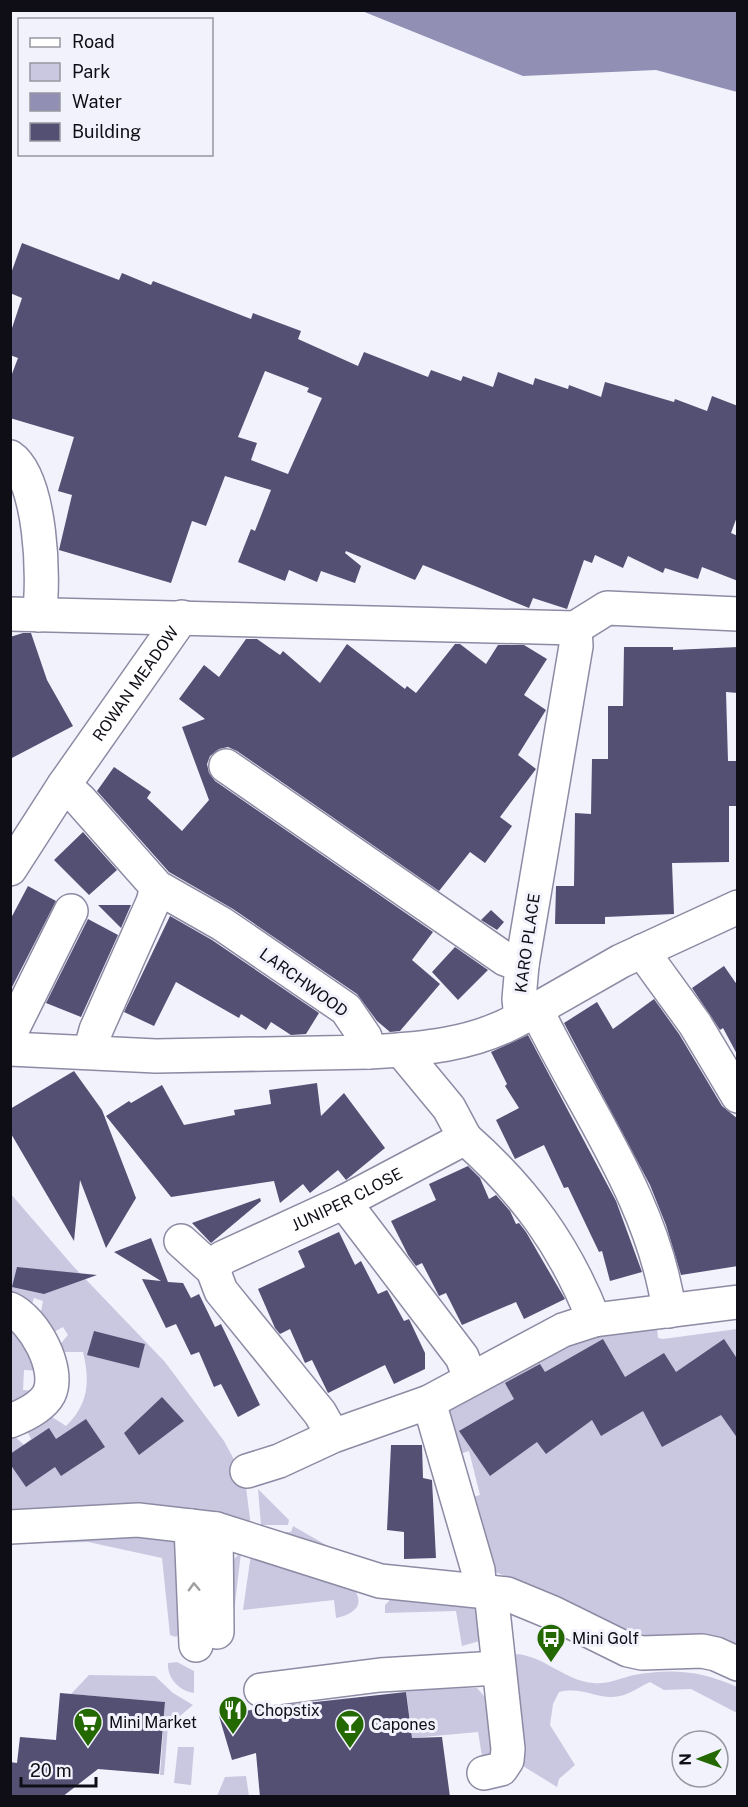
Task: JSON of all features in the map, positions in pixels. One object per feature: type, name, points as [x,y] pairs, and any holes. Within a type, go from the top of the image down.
[{"type":"lane","name":"ROWAN MEADOW","points":[[10,457],[26,474],[34,497],[42,596],[25,614]]},
{"type":"lane","points":[[182,617],[575,628],[607,608],[738,614]]},
{"type":"lane","name":"ROWAN MEADOW","points":[[25,614],[182,617]]},
{"type":"lane","name":"ROWAN MEADOW","points":[[10,869],[63,785],[182,617]]},
{"type":"lane","name":"KARO PLACE","points":[[575,628],[576,646],[522,965],[519,999],[528,1013],[642,951],[738,908]]},
{"type":"lane","points":[[226,766],[505,959],[522,965]]},
{"type":"lane","name":"LARCHWOOD","points":[[63,785],[80,800],[157,886],[222,924],[346,1009],[365,1037],[369,1052]]},
{"type":"lane","points":[[90,1052],[96,1030],[153,902],[157,886]]},
{"type":"lane","points":[[10,1034],[71,911]]},
{"type":"lane","points":[[642,951],[694,1024],[738,1096]]},
{"type":"lane","points":[[10,1049],[156,1056],[401,1050],[460,1043],[500,1030],[528,1013],[648,1223],[669,1311]]},
{"type":"lane","points":[[401,1050],[449,1108],[465,1138],[495,1165],[537,1213],[580,1286],[594,1320]]},
{"type":"lane","name":"JUNIPER CLOSE","points":[[213,1270],[222,1258],[344,1202],[465,1138]]},
{"type":"lane","points":[[344,1202],[462,1357],[470,1378]]},
{"type":"lane","points":[[181,1241],[213,1270],[221,1291],[320,1413],[333,1436]]},
{"type":"lane","points":[[247,1471],[279,1461],[333,1436],[429,1402],[563,1330],[594,1320],[738,1302]]},
{"type":"lane","points":[[10,1309],[34,1332],[48,1355],[53,1378],[48,1395],[37,1407],[10,1421]]},
{"type":"lane","points":[[429,1402],[485,1592],[497,1668],[508,1749],[507,1760],[501,1769],[484,1773]]},
{"type":"lane","points":[[10,1527],[138,1520],[204,1527],[380,1581],[507,1594],[553,1613],[628,1650],[642,1653],[702,1651],[716,1654],[738,1664]]},
{"type":"lane","points":[[204,1527],[206,1644]]},
{"type":"lane","points":[[261,1690],[380,1676],[497,1668]]},
{"type":"green space","points":[[10,1193],[73,1266],[165,1362],[224,1441],[245,1480],[251,1526],[11,1514],[11,1433],[24,1445],[31,1439],[26,1429],[46,1413],[66,1426],[74,1418],[83,1401],[87,1373],[83,1352],[65,1352],[57,1348],[68,1335],[63,1327],[54,1332],[39,1322],[43,1301],[34,1298],[31,1307],[11,1302]]},
{"type":"green space","points":[[10,1323],[42,1371],[24,1370],[23,1390],[38,1391],[10,1407]]},
{"type":"green space","points":[[657,1328],[658,1338],[663,1339],[737,1329],[737,1652],[632,1637],[596,1621],[548,1592],[495,1572],[487,1560],[467,1499],[480,1495],[469,1451],[457,1455],[447,1406],[572,1334]]},
{"type":"green space","points":[[258,1489],[289,1520],[288,1525],[261,1525]]},
{"type":"green space","points":[[293,1526],[340,1553],[266,1532],[291,1532]]},
{"type":"green space","points":[[155,1533],[175,1541],[184,1560],[184,1629],[176,1637],[170,1635],[162,1558],[88,1542],[13,1544],[11,1542]]},
{"type":"green space","points":[[241,1553],[233,1620],[227,1604],[227,1574],[230,1565]]},
{"type":"green space","points":[[251,1554],[354,1589],[358,1600],[356,1609],[336,1618],[334,1600],[243,1610]]},
{"type":"green space","points":[[395,1595],[477,1607],[483,1640],[462,1646],[456,1611],[385,1613],[385,1605]]},
{"type":"green space","points":[[516,1654],[536,1659],[572,1677],[593,1683],[661,1672],[687,1672],[712,1677],[737,1687],[737,1713],[691,1689],[664,1690],[650,1682],[628,1694],[612,1697],[576,1691],[559,1692],[553,1704],[550,1725],[575,1765],[559,1779],[557,1787],[523,1766],[514,1693]]},
{"type":"green space","points":[[177,1662],[194,1671],[194,1693],[179,1687],[172,1679],[168,1663]]},
{"type":"green space","points":[[89,1675],[155,1676],[173,1693],[193,1705],[168,1726],[164,1775],[160,1775],[165,1702],[71,1694]]},
{"type":"green space","points":[[477,1688],[491,1704],[494,1754],[483,1762],[478,1732],[412,1738],[406,1689]]},
{"type":"green space","points":[[178,1747],[194,1747],[191,1785],[174,1783]]},
{"type":"green space","points":[[246,1776],[249,1796],[217,1796],[225,1777]]},
{"type":"water","points":[[362,11],[737,11],[737,92],[656,70],[523,76]]},
{"type":"building","points":[[22,243],[119,280],[122,273],[151,285],[153,281],[251,319],[253,313],[301,331],[298,339],[358,366],[364,352],[428,377],[431,370],[461,381],[463,376],[493,387],[498,372],[533,385],[535,378],[568,389],[569,385],[601,397],[605,382],[674,402],[675,399],[707,411],[712,396],[738,406],[738,514],[731,533],[738,536],[738,581],[702,567],[698,579],[665,568],[663,573],[628,556],[623,568],[595,555],[592,563],[584,560],[567,609],[533,598],[529,608],[423,565],[415,580],[346,551],[345,553],[361,566],[355,583],[321,571],[317,582],[289,570],[285,581],[238,562],[251,529],[255,531],[271,490],[225,476],[206,526],[192,521],[171,583],[59,550],[72,495],[58,491],[74,437],[10,418],[10,379],[18,358],[10,355],[10,334],[22,298],[10,293],[10,276]],"holes":[[[265,371],[309,388],[307,392],[322,398],[288,474],[251,460],[257,443],[238,437]]]},
{"type":"building","points":[[31,633],[47,680],[73,726],[10,759],[10,637]]},
{"type":"building","points":[[246,639],[257,639],[280,655],[283,651],[320,683],[347,644],[405,689],[407,686],[416,693],[455,644],[460,644],[486,664],[498,645],[524,645],[547,659],[524,695],[546,710],[518,755],[536,769],[500,817],[512,826],[485,863],[470,852],[439,891],[237,751],[228,747],[219,749],[210,756],[207,764],[209,773],[215,781],[433,932],[412,960],[440,984],[400,1031],[390,1032],[377,1021],[357,994],[233,909],[169,872],[97,791],[114,767],[151,792],[147,798],[182,831],[209,800],[182,727],[205,719],[179,699],[204,665],[219,677]]},
{"type":"building","points":[[624,647],[673,647],[673,650],[738,647],[738,693],[726,692],[728,761],[738,761],[738,806],[729,806],[729,862],[672,863],[674,914],[605,917],[605,924],[555,924],[556,886],[574,886],[575,813],[591,814],[592,759],[608,759],[608,706],[623,706]]},
{"type":"building","points":[[83,832],[117,870],[89,895],[54,860]]},
{"type":"building","points":[[28,886],[56,901],[11,989],[10,920]]},
{"type":"building","points":[[98,905],[131,905],[121,928]]},
{"type":"building","points":[[491,910],[504,922],[497,930],[481,920]]},
{"type":"building","points":[[170,916],[212,940],[319,1013],[306,1034],[291,1035],[271,1022],[266,1030],[241,1014],[239,1018],[176,982],[154,1026],[124,1012]]},
{"type":"building","points":[[88,919],[118,935],[81,1017],[46,1003]]},
{"type":"building","points":[[455,947],[488,970],[458,1000],[432,972]]},
{"type":"building","points":[[724,966],[738,986],[738,1056],[723,1028],[720,1030],[692,988]]},
{"type":"building","points":[[654,999],[679,1034],[722,1106],[738,1119],[738,1266],[681,1275],[666,1225],[650,1185],[564,1023],[597,1002],[613,1029]]},
{"type":"building","points":[[528,1035],[616,1201],[642,1272],[610,1281],[602,1251],[599,1252],[568,1187],[564,1188],[544,1145],[515,1159],[496,1120],[519,1108],[505,1086],[507,1084],[491,1052]]},
{"type":"building","points":[[74,1071],[102,1110],[136,1198],[106,1248],[80,1180],[74,1241],[10,1132],[10,1109]]},
{"type":"building","points":[[317,1083],[321,1116],[344,1093],[385,1148],[346,1180],[338,1170],[310,1193],[303,1184],[280,1203],[274,1181],[171,1197],[106,1116],[129,1101],[131,1103],[162,1085],[184,1125],[235,1115],[234,1110],[271,1104],[269,1090]]},
{"type":"building","points":[[468,1166],[480,1178],[489,1199],[496,1195],[510,1211],[516,1224],[519,1223],[526,1232],[565,1299],[524,1319],[516,1302],[462,1325],[446,1293],[439,1296],[422,1263],[416,1266],[391,1221],[436,1200],[429,1184]]},
{"type":"building","points":[[260,1198],[261,1201],[211,1243],[192,1223]]},
{"type":"building","points":[[339,1232],[355,1265],[361,1261],[378,1294],[387,1290],[404,1321],[409,1319],[425,1353],[425,1369],[394,1384],[385,1365],[328,1393],[312,1360],[305,1363],[290,1329],[280,1334],[275,1328],[258,1289],[305,1267],[298,1251]]},
{"type":"building","points":[[151,1238],[168,1282],[183,1283],[191,1298],[199,1294],[215,1327],[221,1324],[260,1405],[238,1417],[221,1384],[214,1387],[199,1352],[191,1355],[176,1324],[166,1328],[142,1279],[161,1281],[114,1252]]},
{"type":"building","points":[[17,1267],[97,1275],[44,1294],[12,1287]]},
{"type":"building","points":[[94,1331],[145,1344],[139,1368],[87,1355]]},
{"type":"building","points":[[603,1339],[625,1377],[664,1353],[676,1372],[724,1339],[738,1360],[738,1439],[721,1415],[662,1447],[643,1411],[601,1436],[592,1420],[546,1454],[537,1442],[490,1476],[459,1431],[514,1399],[505,1383],[540,1364],[545,1372]]},
{"type":"building","points":[[162,1397],[184,1421],[139,1455],[124,1433]]},
{"type":"building","points":[[86,1419],[105,1447],[61,1476],[55,1467],[26,1487],[10,1464],[10,1454],[49,1428],[56,1439]]},
{"type":"building","points":[[391,1445],[422,1445],[423,1478],[432,1480],[436,1558],[404,1559],[404,1532],[387,1530]]},
{"type":"building","name":"Capones","points":[[406,1692],[412,1738],[442,1737],[450,1797],[260,1797],[256,1753],[232,1760],[219,1716],[261,1708]]},
{"type":"building","points":[[60,1693],[165,1702],[159,1774],[98,1769],[62,1797],[10,1797],[10,1762],[17,1763],[20,1737],[56,1740]]},
{"type":"place","name":"Mini Golf","points":[[551,1664]]},
{"type":"place","name":"Chopstix","points":[[233,1736]]},
{"type":"place","name":"Mini Market","points":[[88,1748]]},
{"type":"place","name":"Capones","points":[[350,1750]]}]
